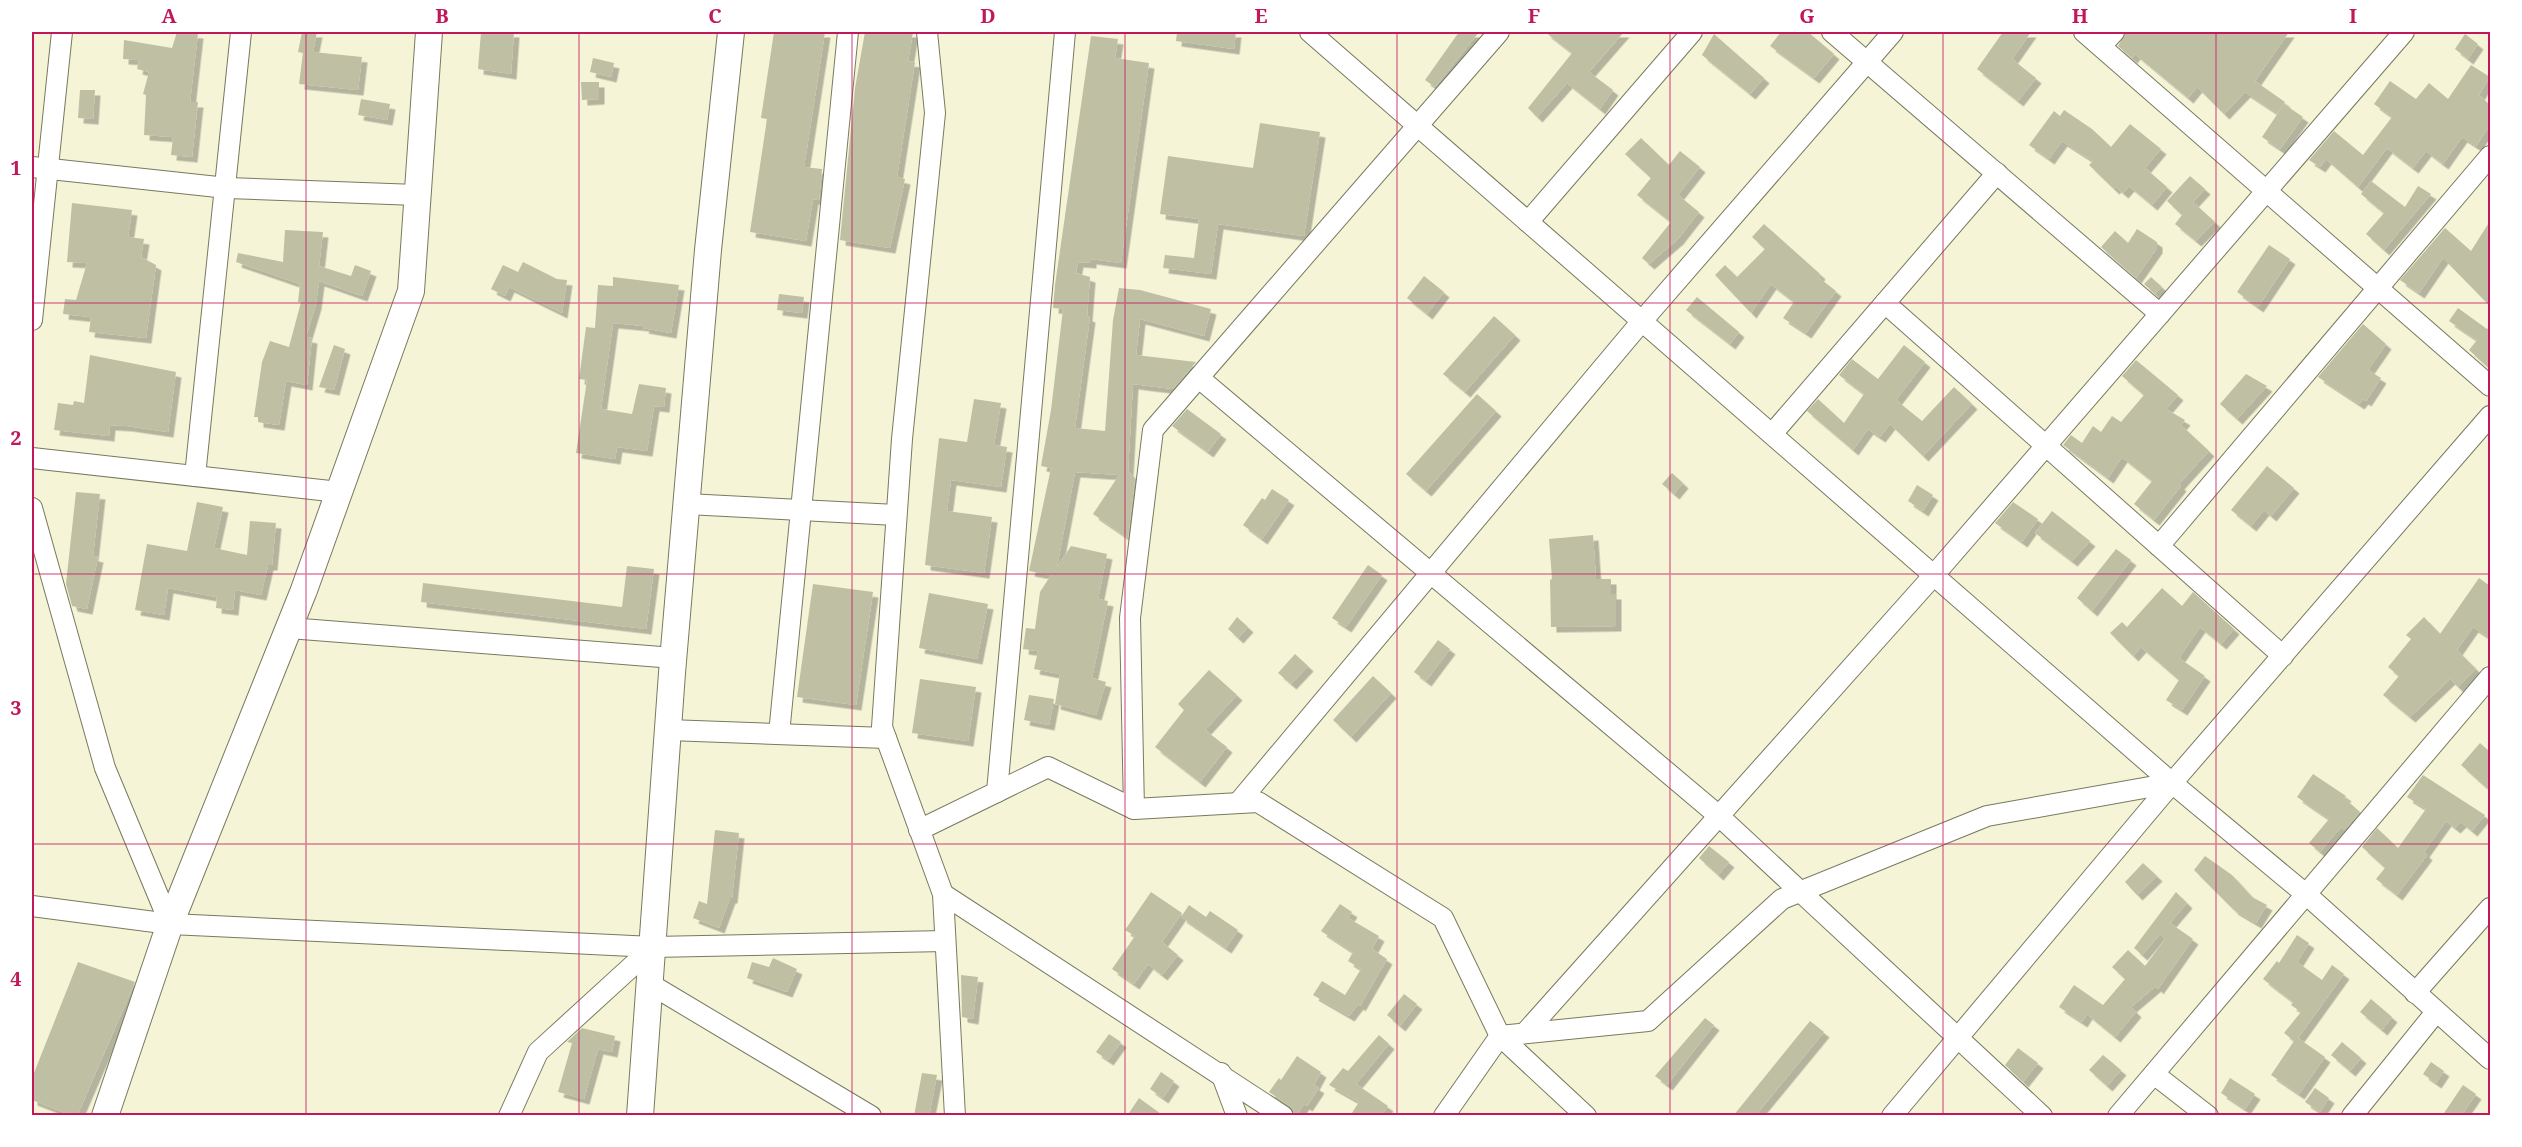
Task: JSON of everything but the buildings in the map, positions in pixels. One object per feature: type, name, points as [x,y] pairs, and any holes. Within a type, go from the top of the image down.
[{"type":"street","points":[[32,320],[40,168],[62,32]]},
{"type":"street","points":[[195,476],[241,32]]},
{"type":"street","points":[[105,1116],[170,924],[289,628],[411,291],[429,32]]},
{"type":"street","points":[[640,1116],[668,730],[708,250],[731,32]]},
{"type":"street","points":[[779,734],[848,32]]},
{"type":"street","points":[[927,32],[935,113],[896,515],[882,727],[943,894],[955,1116]]},
{"type":"street","points":[[997,792],[1065,32]]},
{"type":"street","points":[[1310,32],[2172,783],[2308,896],[2490,1059]]},
{"type":"street","points":[[1134,809],[1130,618],[1154,430],[1499,32]]},
{"type":"street","points":[[1528,222],[1692,32]]},
{"type":"street","points":[[1832,32],[2160,314]]},
{"type":"street","points":[[1238,803],[1642,321],[1893,32]]},
{"type":"street","points":[[2084,32],[2108,39],[2267,190],[2490,386]]},
{"type":"street","points":[[1525,1034],[1934,575],[2404,32]]},
{"type":"street","points":[[2159,546],[2490,156]]},
{"type":"street","points":[[40,168],[226,188],[417,195]]},
{"type":"street","points":[[1772,434],[1997,174]]},
{"type":"street","points":[[1885,303],[2283,656]]},
{"type":"street","points":[[1199,378],[1719,816],[2042,1116]]},
{"type":"street","points":[[1892,1116],[2172,783],[2490,416]]},
{"type":"street","points":[[32,458],[339,492]]},
{"type":"street","points":[[687,504],[896,515]]},
{"type":"street","points":[[32,508],[105,768],[170,924]]},
{"type":"street","points":[[289,628],[674,658]]},
{"type":"street","points":[[2118,1116],[2308,896],[2490,677]]},
{"type":"street","points":[[668,730],[886,738]]},
{"type":"street","points":[[919,830],[1048,767],[1134,809],[1258,802],[1443,918],[1500,1036],[1586,1116]]},
{"type":"street","points":[[1500,1036],[1648,1021],[1782,899],[1987,816],[2172,783]]},
{"type":"street","points":[[943,894],[1221,1073],[1283,1116]]},
{"type":"street","points":[[32,906],[170,924],[652,947],[945,941]]},
{"type":"street","points":[[2415,993],[2490,908]]},
{"type":"street","points":[[509,1116],[538,1052],[652,947]]},
{"type":"street","points":[[650,984],[871,1116]]},
{"type":"street","points":[[2352,1116],[2436,1012]]},
{"type":"street","points":[[1444,1116],[1500,1036]]},
{"type":"street","points":[[1221,1073],[1237,1116]]},
{"type":"street","points":[[2154,1074],[2208,1116]]}]
